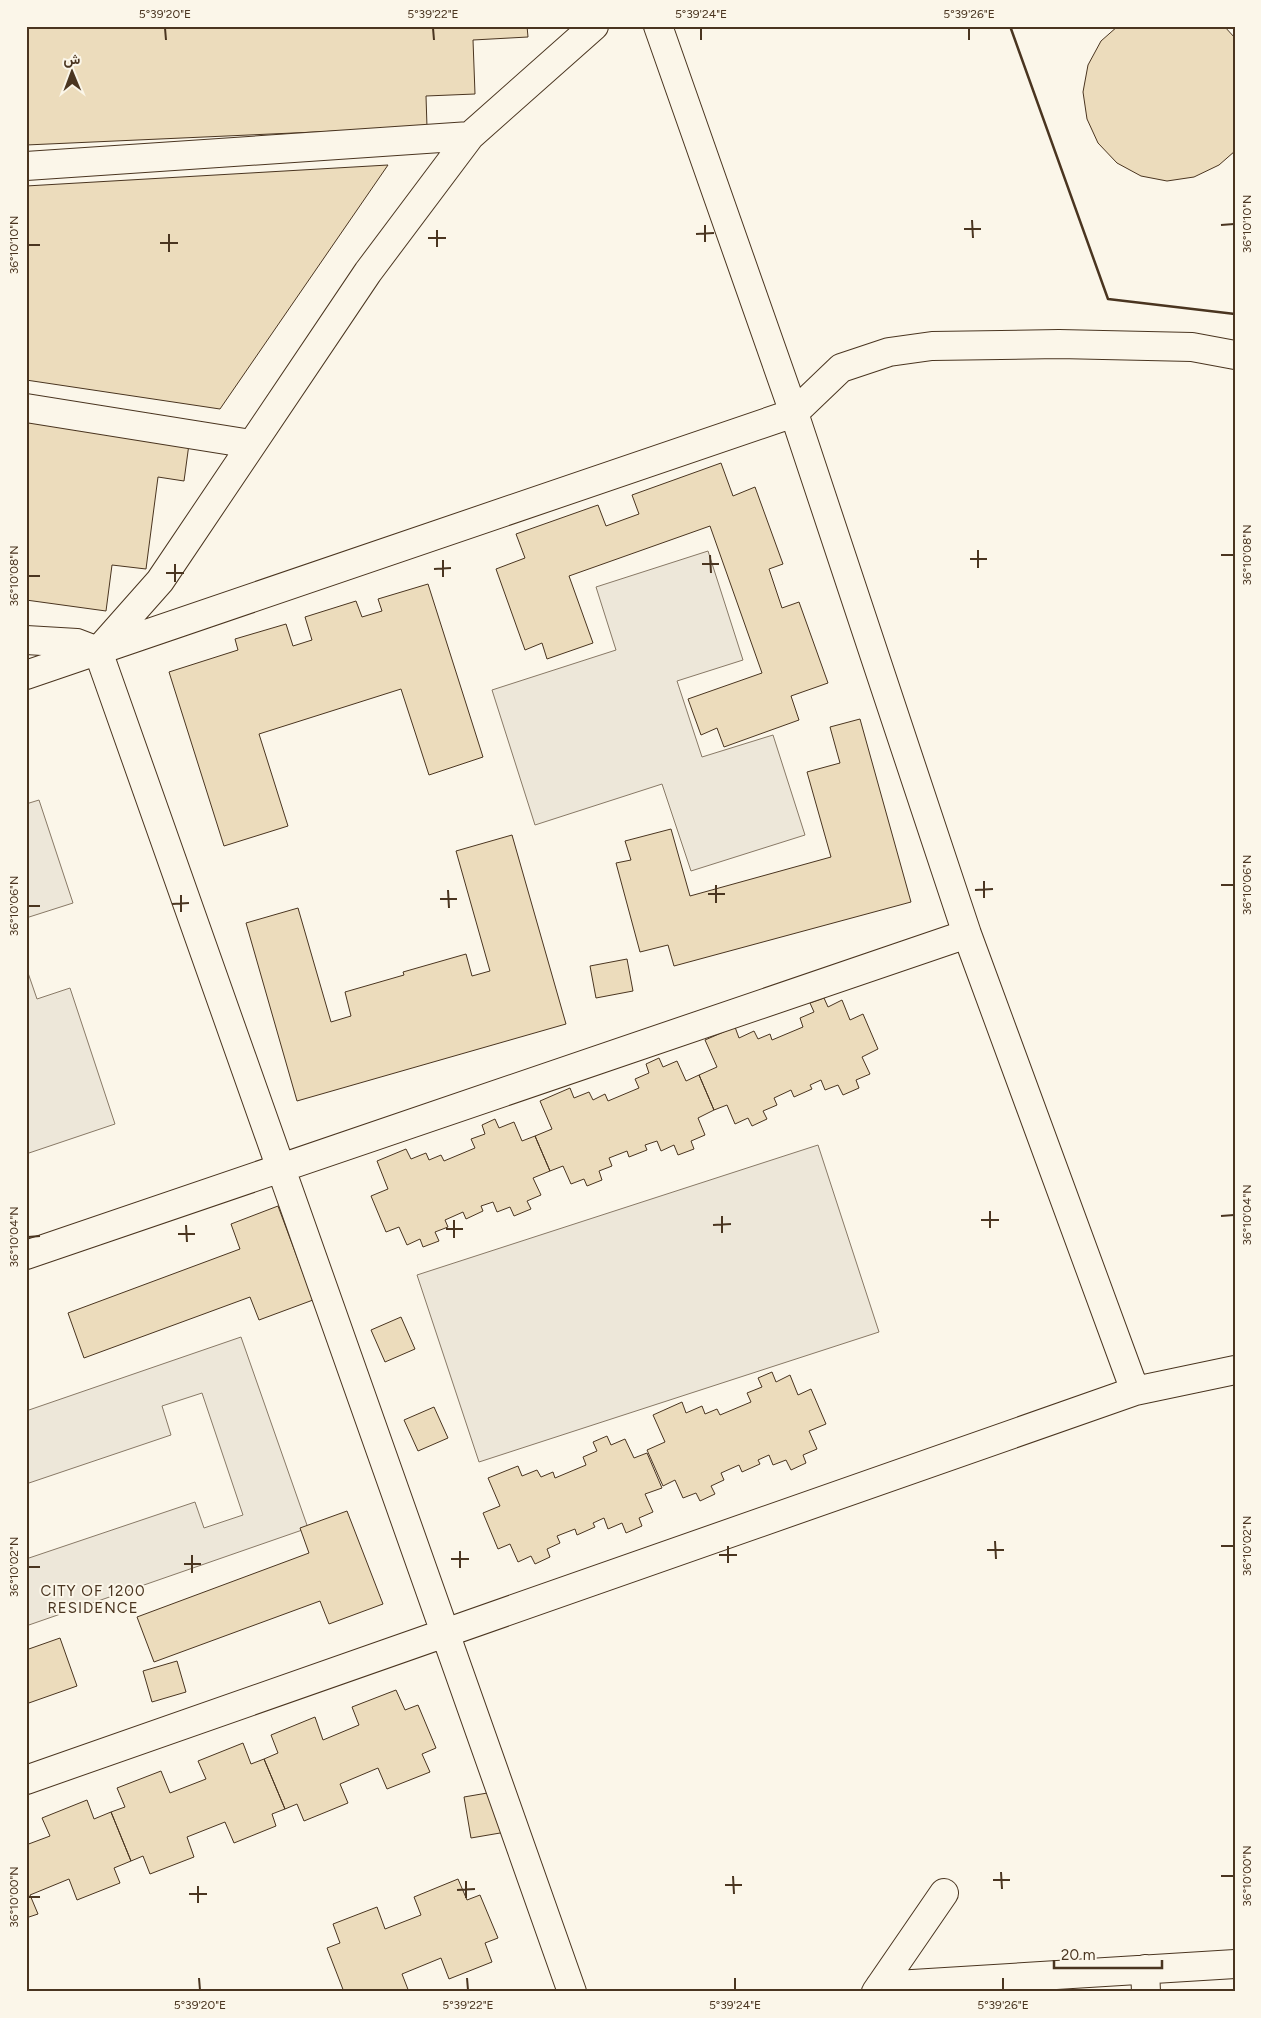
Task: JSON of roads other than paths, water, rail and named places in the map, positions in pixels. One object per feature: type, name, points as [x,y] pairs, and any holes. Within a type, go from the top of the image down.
[{"type":"street","points":[[98,651],[160,580],[204,518],[250,444],[368,272],[470,136],[594,26]]},
{"type":"street","points":[[658,26],[794,413],[967,934],[1134,1391]]},
{"type":"street","points":[[26,166],[470,136]]},
{"type":"street","points":[[26,675],[794,413],[841,368],[889,352],[923,347],[1059,344],[1192,347],[1235,355]]},
{"type":"street","points":[[26,408],[250,444]]},
{"type":"street","points":[[26,640],[77,643],[98,651],[446,1633],[565,1990]]},
{"type":"street","points":[[26,1255],[967,934]]},
{"type":"street","points":[[26,1780],[1134,1391],[1235,1370]]},
{"type":"street","points":[[878,1989],[944,1893]]},
{"type":"street","points":[[878,1989],[1145,1980],[1235,1964]]},
{"type":"district","name":"CITY OF 1200 RESIDENCE","points":[[93,1600]]}]
